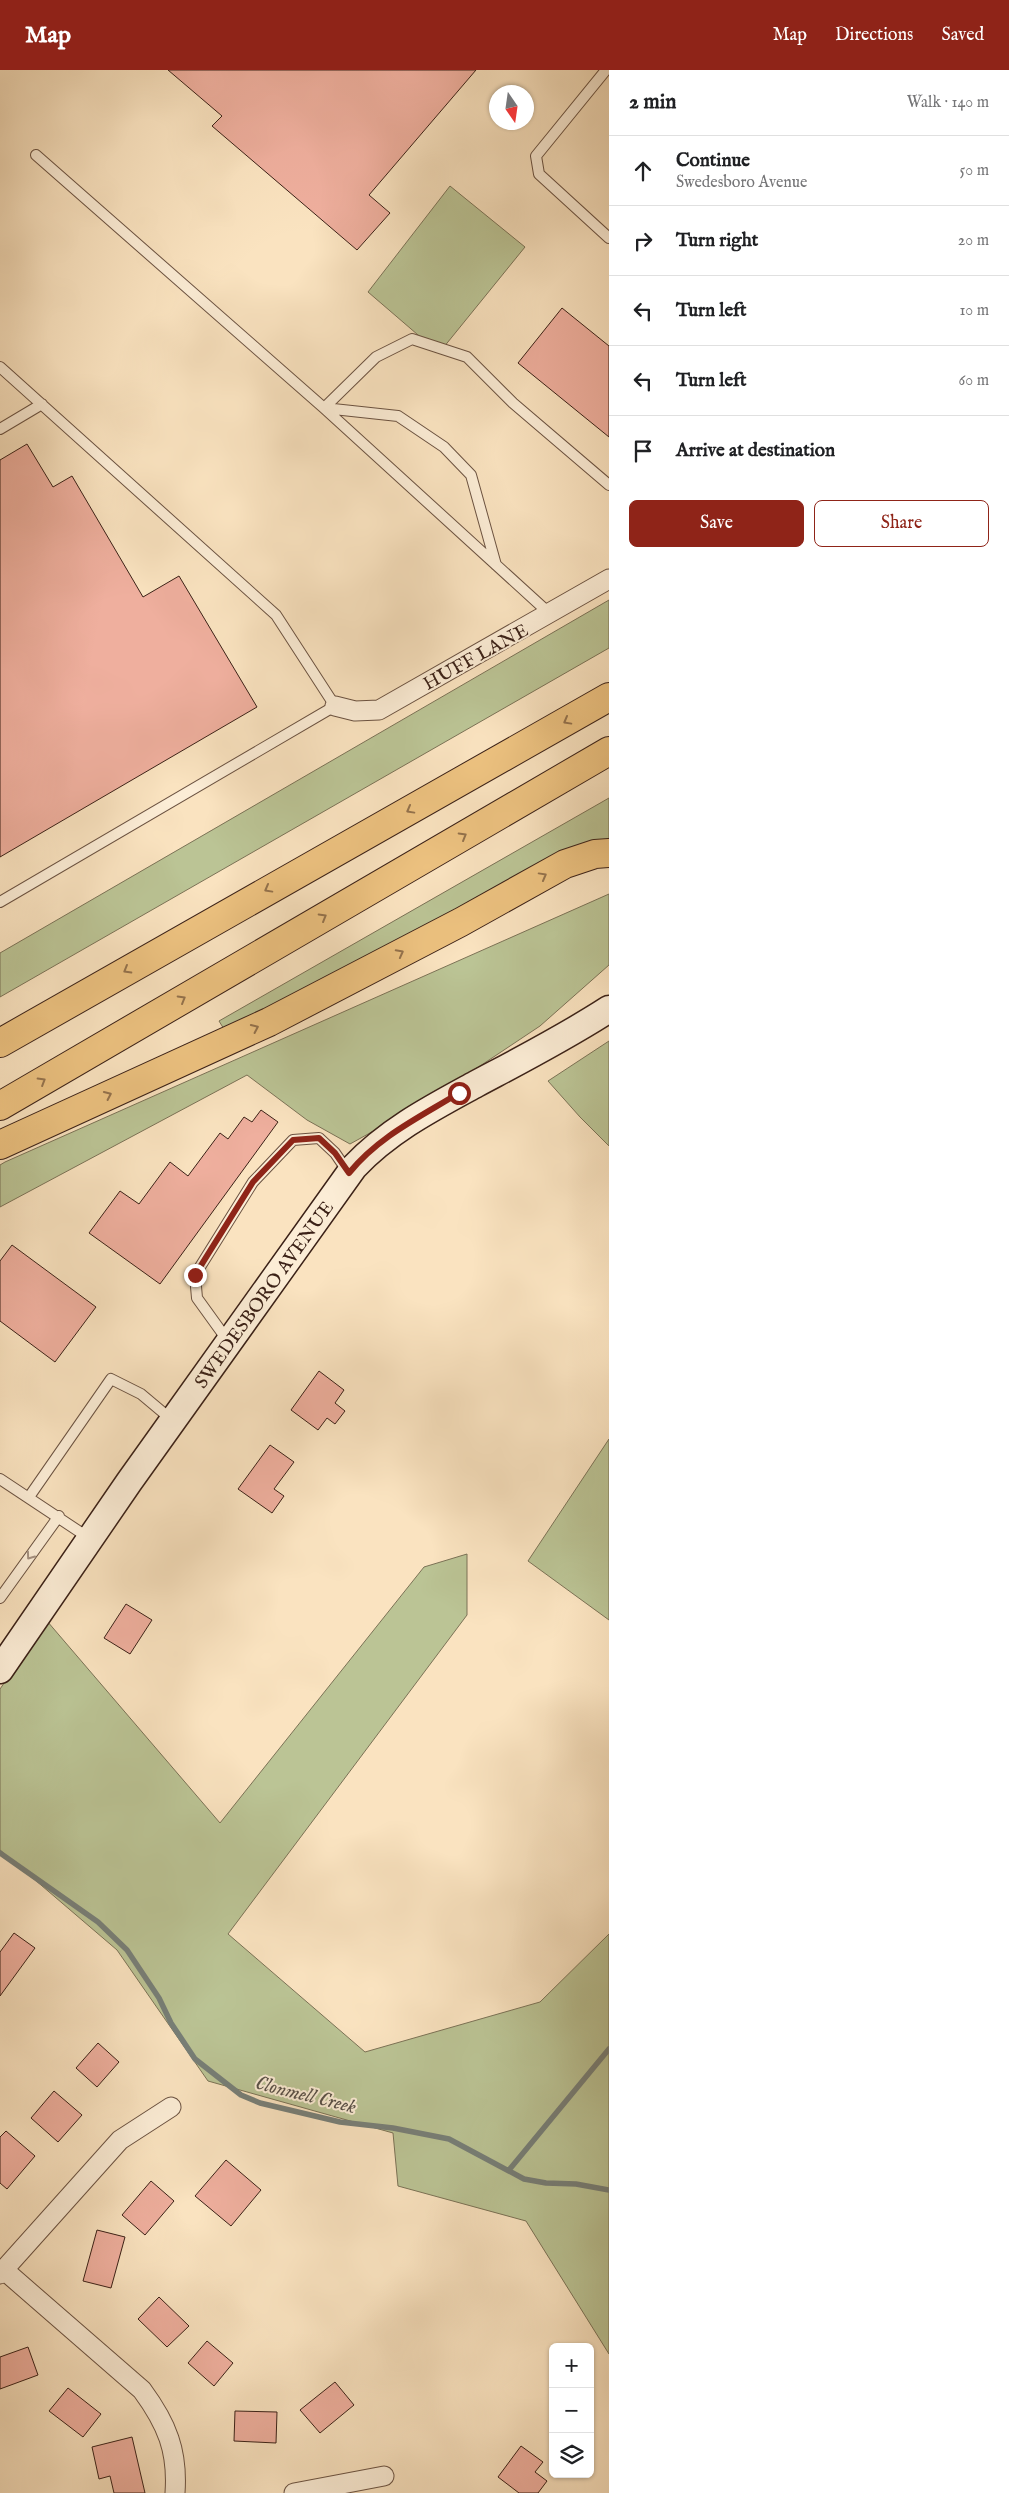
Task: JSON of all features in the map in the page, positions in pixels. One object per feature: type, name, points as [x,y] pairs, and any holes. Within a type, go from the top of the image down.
[{"type":"highway","points":[[0,1043],[609,697]]},
{"type":"highway","points":[[0,1106],[609,752]]},
{"type":"highway","points":[[0,1145],[268,1022],[461,922],[564,864],[596,854],[609,853]]},
{"type":"street","name":"HUFF LANE","points":[[335,706],[355,711],[379,710],[609,579]]},
{"type":"street","name":"SWEDESBORO AVENUE","points":[[0,1670],[89,1539],[349,1173],[367,1154],[411,1120],[557,1040],[609,1009]]},
{"type":"street","points":[[171,2107],[120,2140],[2,2272],[142,2390],[153,2405],[170,2438],[175,2456],[175,2493]]},
{"type":"street","points":[[294,2493],[384,2476]]},
{"type":"lane","points":[[606,70],[536,156],[539,174],[609,238]]},
{"type":"lane","points":[[36,155],[324,408],[550,614]]},
{"type":"lane","points":[[324,408],[376,357],[412,339],[466,357],[513,403],[609,485]]},
{"type":"lane","points":[[0,367],[276,615],[335,706],[0,902]]},
{"type":"lane","points":[[0,429],[42,404]]},
{"type":"lane","points":[[324,408],[398,416],[444,447],[471,475],[496,565]]},
{"type":"lane","points":[[230,1342],[197,1298],[195,1275],[253,1182],[293,1140],[319,1138],[335,1153],[349,1173]]},
{"type":"lane","points":[[29,1497],[111,1379],[141,1394],[173,1420]]},
{"type":"lane","points":[[0,1479],[59,1516],[89,1539]]},
{"type":"lane","points":[[0,1598],[59,1516]]},
{"type":"green space","points":[[450,186],[525,247],[439,353],[368,292]]},
{"type":"green space","points":[[609,600],[609,648],[0,997],[0,953]]},
{"type":"green space","points":[[609,798],[609,841],[227,1034],[219,1021]]},
{"type":"green space","points":[[609,894],[609,965],[540,1026],[426,1102],[350,1144],[307,1120],[247,1075],[0,1207],[0,1165],[5,1162]]},
{"type":"green space","points":[[609,1041],[609,1146],[548,1081]]},
{"type":"green space","points":[[609,1439],[609,1620],[528,1561]]},
{"type":"green space","points":[[467,1554],[467,1615],[228,1934],[365,2052],[540,2002],[609,1934],[609,2354],[526,2221],[398,2186],[393,2133],[208,2081],[117,1950],[0,1850],[0,1689],[47,1621],[220,1823],[424,1567]]},
{"type":"building","points":[[168,70],[476,70],[369,195],[390,213],[357,250],[212,126],[222,116]]},
{"type":"building","points":[[562,308],[609,346],[609,437],[518,363]]},
{"type":"building","points":[[27,444],[53,487],[72,476],[143,597],[179,576],[257,707],[0,857],[0,460]]},
{"type":"building","points":[[261,1110],[278,1122],[160,1284],[89,1233],[120,1191],[139,1204],[170,1162],[188,1176],[220,1133],[228,1139],[244,1117],[252,1122]]},
{"type":"building","points":[[12,1245],[96,1307],[55,1362],[0,1321],[0,1261]]},
{"type":"building","points":[[319,1371],[344,1390],[335,1403],[345,1411],[335,1424],[327,1418],[318,1430],[291,1410]]},
{"type":"building","points":[[270,1445],[294,1462],[274,1489],[284,1496],[272,1513],[238,1489]]},
{"type":"building","points":[[126,1604],[152,1620],[130,1654],[104,1638]]},
{"type":"building","points":[[14,1933],[35,1948],[0,1996],[0,1952]]},
{"type":"building","points":[[98,2043],[119,2062],[97,2087],[76,2068]]},
{"type":"building","points":[[54,2091],[82,2115],[58,2142],[31,2118]]},
{"type":"building","points":[[6,2131],[35,2156],[7,2189],[0,2183],[0,2137]]},
{"type":"building","points":[[226,2160],[261,2190],[231,2226],[195,2196]]},
{"type":"building","points":[[151,2181],[174,2201],[145,2235],[122,2215]]},
{"type":"building","points":[[97,2230],[125,2237],[111,2288],[83,2281]]},
{"type":"building","points":[[159,2297],[189,2326],[167,2347],[138,2319]]},
{"type":"building","points":[[207,2341],[233,2363],[214,2386],[188,2363]]},
{"type":"building","points":[[28,2347],[38,2375],[0,2389],[0,2357]]},
{"type":"building","points":[[335,2382],[354,2405],[320,2433],[300,2410]]},
{"type":"building","points":[[68,2388],[101,2414],[83,2437],[49,2411]]},
{"type":"building","points":[[235,2411],[277,2412],[276,2443],[234,2441]]},
{"type":"building","points":[[132,2437],[145,2493],[114,2493],[110,2476],[99,2479],[92,2447]]},
{"type":"building","points":[[521,2446],[543,2462],[535,2472],[547,2481],[538,2493],[519,2493],[498,2477]]},
{"type":"waterway","name":"Clonmell Creek","points":[[0,1853],[98,1922],[127,1950],[159,1998],[171,2023],[195,2059],[241,2095],[260,2103],[340,2122],[393,2128],[449,2139],[524,2179],[546,2183],[576,2184],[609,2190]]},
{"type":"waterway","points":[[509,2170],[609,2049]]},
{"type":"route","points":[[195,1275],[253,1182],[293,1140],[319,1138],[335,1153],[349,1173],[381,1142],[411,1120],[459,1093]]}]
